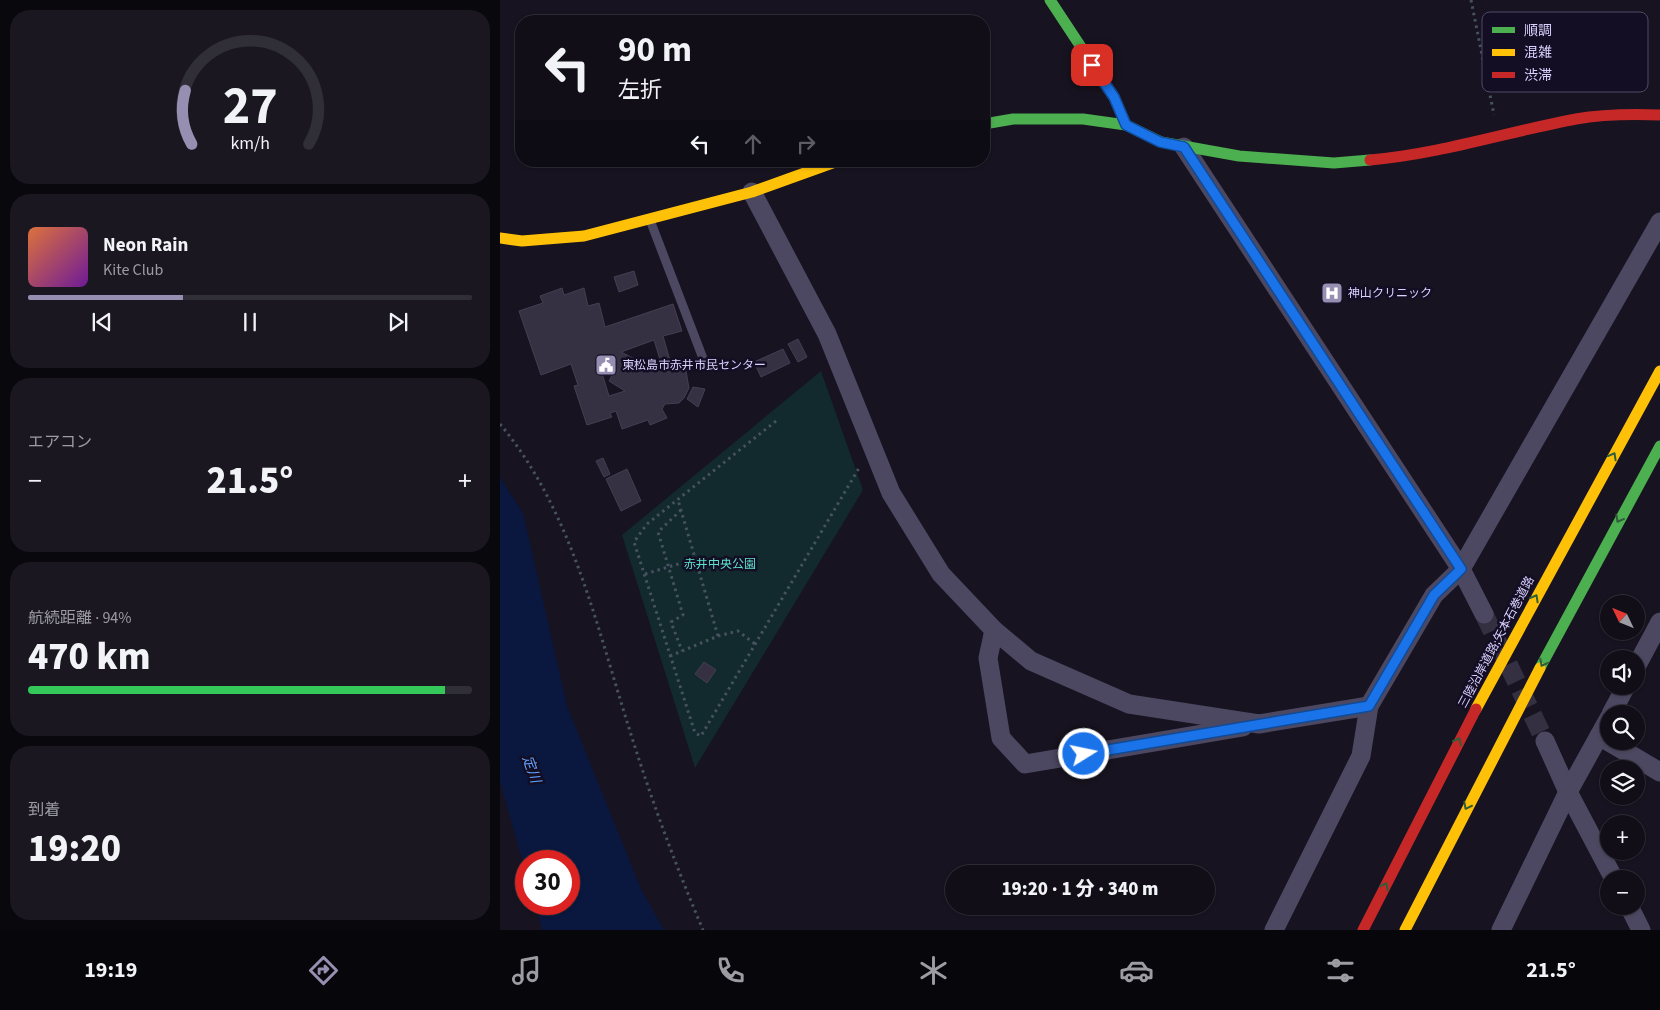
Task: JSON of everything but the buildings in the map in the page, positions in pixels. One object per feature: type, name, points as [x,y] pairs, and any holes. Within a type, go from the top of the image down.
[{"type":"main road","points":[[1050,0],[1114,97],[1126,125]]},
{"type":"main road","points":[[990,123],[1013,119],[1083,119],[1126,125],[1160,142],[1184,147],[1239,156],[1334,163],[1404,157],[1499,138],[1577,119],[1627,114],[1660,114]]},
{"type":"main road","points":[[500,238],[522,241],[584,236],[752,192],[821,167]]},
{"type":"main road","name":"三陸沿岸道路;矢本石巻道路","points":[[1363,930],[1466,727],[1660,372]]},
{"type":"main road","points":[[1405,930],[1499,744],[1660,446]]},
{"type":"street","points":[[1184,147],[1461,569],[1484,614]]},
{"type":"street","points":[[752,192],[827,334],[891,493],[941,574],[994,630],[1031,661],[1130,704],[1259,724]]},
{"type":"street","points":[[1274,930],[1361,756],[1369,706],[1434,595],[1461,569],[1660,222]]},
{"type":"street","points":[[1645,650],[1660,622]]},
{"type":"street","points":[[994,630],[988,658],[1001,738],[1025,764],[1369,706]]},
{"type":"street","points":[[1501,930],[1568,792],[1599,736],[1660,772]]},
{"type":"street","points":[[1544,741],[1568,792],[1609,870]]},
{"type":"street","points":[[1634,915],[1641,930]]},
{"type":"lane","points":[[650,220],[704,361]]},
{"type":"path","points":[[1471,0],[1482,54]]},
{"type":"path","points":[[1490,92],[1499,138]]},
{"type":"path","points":[[776,421],[647,524],[634,542],[695,733],[701,736],[872,446]]},
{"type":"path","points":[[500,424],[514,440],[537,478],[564,530],[644,777],[703,930]]},
{"type":"path","points":[[678,500],[718,636],[715,637]]},
{"type":"path","points":[[681,510],[658,532],[683,615],[671,622],[682,651]]},
{"type":"path","points":[[644,574],[696,559]]},
{"type":"path","points":[[670,656],[715,637],[738,631],[755,644]]},
{"type":"green space","name":"赤井中央公園","points":[[821,371],[863,490],[695,768],[622,535]]},
{"type":"water","name":"定川","points":[[500,477],[523,513],[567,706],[641,889],[664,930],[542,930],[538,915],[580,915],[580,850],[519,850],[500,781]]},
{"type":"tunnel","points":[[1484,614],[1545,741]]},
{"type":"traffic: fast","points":[[1050,0],[1114,97],[1126,125]]},
{"type":"traffic: fast","points":[[990,123],[1013,119],[1083,119],[1126,125],[1161,142],[1239,156],[1334,163],[1370,160]]},
{"type":"traffic: fast","points":[[1540,668],[1660,446]]},
{"type":"traffic: slow","points":[[500,238],[522,241],[584,236],[752,192],[821,167]]},
{"type":"traffic: slow","points":[[1476,709],[1660,371]]},
{"type":"traffic: slow","points":[[1405,930],[1540,668]]},
{"type":"traffic: jam","points":[[1370,160],[1422,153],[1586,117],[1660,115]]},
{"type":"traffic: jam","points":[[1363,930],[1476,709]]},
{"type":"place","name":"神山クリニック","points":[[1332,293]]},
{"type":"place","name":"東松島市赤井市民センター","points":[[606,365]]},
{"type":"route","points":[[1084,754],[1369,706],[1434,595],[1461,569],[1184,147],[1160,142],[1126,125],[1114,97],[1092,65]]}]
